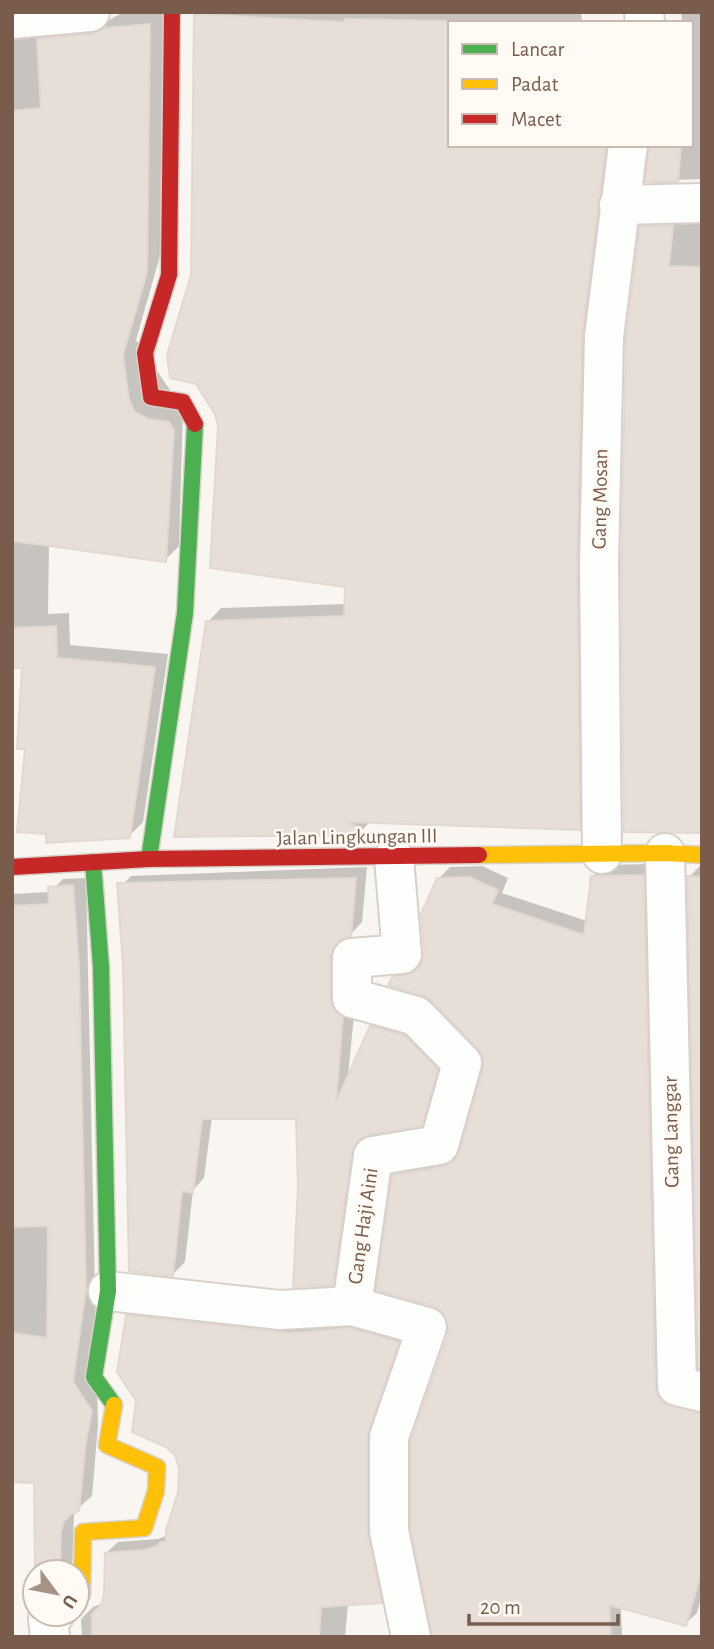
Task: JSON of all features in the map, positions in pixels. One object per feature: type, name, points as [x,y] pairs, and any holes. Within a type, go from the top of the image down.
[{"type":"street","points":[[12,19],[90,12]]},
{"type":"street","points":[[149,859],[186,613],[196,425],[183,402],[151,397],[145,353],[169,275],[172,12]]},
{"type":"street","name":"Gang Mosan","points":[[602,854],[599,563],[604,337],[628,147]]},
{"type":"street","points":[[619,205],[702,203]]},
{"type":"street","name":"Jalan Lingkungan III","points":[[12,867],[149,859],[683,854]]},
{"type":"street","name":"Gang Langgar","points":[[683,854],[677,1386],[702,1392]]},
{"type":"street","name":"Gang Haji Aini","points":[[352,1306],[373,1156],[439,1145],[462,1063],[416,1016],[352,998],[352,958],[402,954],[394,858]]},
{"type":"street","points":[[83,1558],[83,1532],[144,1528],[156,1492],[157,1467],[107,1445],[115,1406],[94,1377],[108,1290],[101,967],[93,862]]},
{"type":"street","points":[[108,1290],[280,1310],[352,1306],[427,1327],[389,1437],[389,1531],[411,1637]]},
{"type":"building","points":[[194,14],[345,22],[345,19],[450,21],[448,147],[606,147],[582,336],[577,563],[580,830],[347,822],[361,828],[360,835],[174,837],[206,621],[344,616],[345,587],[210,568],[218,426],[215,414],[196,384],[170,378],[167,355],[191,275]]},
{"type":"building","points":[[150,24],[147,272],[123,355],[129,400],[135,412],[148,419],[169,422],[174,430],[166,562],[12,541],[12,111],[41,108],[37,39],[92,34],[105,28]]},
{"type":"building","points":[[649,147],[681,147],[678,182],[645,182]]},
{"type":"building","points":[[640,226],[673,226],[669,266],[702,267],[702,833],[624,832],[621,563],[626,339]]},
{"type":"building","points":[[56,626],[57,658],[155,667],[130,838],[46,843],[46,834],[17,832],[25,749],[17,749],[22,668],[12,668],[12,628]]},
{"type":"building","points":[[644,875],[655,1386],[664,1403],[702,1413],[702,1570],[686,1626],[609,1605],[611,1637],[432,1637],[411,1529],[411,1441],[448,1334],[448,1323],[443,1313],[434,1306],[376,1290],[392,1175],[443,1167],[454,1161],[460,1151],[483,1069],[483,1058],[478,1048],[431,1000],[388,985],[392,977],[414,972],[422,963],[424,952],[421,914],[437,878],[469,877],[498,890],[492,904],[584,935],[591,876]]},
{"type":"building","points":[[687,876],[702,877],[702,1369],[698,1369]]},
{"type":"building","points":[[356,878],[351,936],[340,940],[333,948],[330,958],[330,999],[334,1010],[343,1017],[336,1102],[370,1026],[404,1035],[438,1069],[422,1126],[369,1135],[358,1140],[352,1152],[333,1285],[293,1287],[298,1186],[296,1119],[202,1119],[193,1193],[182,1191],[173,1276],[129,1271],[123,966],[117,883]]},
{"type":"building","points":[[73,885],[79,968],[86,1289],[73,1382],[92,1411],[79,1511],[64,1521],[60,1558],[35,1558],[34,1483],[12,1482],[12,1333],[47,1338],[48,1226],[12,1227],[12,906],[49,904],[48,887]]},
{"type":"building","points":[[126,1315],[290,1333],[350,1328],[399,1342],[367,1437],[367,1531],[382,1603],[321,1607],[319,1637],[92,1637],[92,1614],[101,1605],[104,1594],[105,1553],[145,1550],[157,1546],[160,1542],[166,1542],[166,1530],[178,1492],[179,1468],[175,1455],[166,1447],[132,1432],[136,1401],[117,1372]]},
{"type":"traffic: fast","points":[[149,859],[185,613],[195,424]]},
{"type":"traffic: fast","points":[[93,862],[101,967],[108,1291],[94,1377],[114,1405]]},
{"type":"traffic: slow","points":[[479,855],[702,855]]},
{"type":"traffic: slow","points":[[83,1558],[83,1532],[144,1528],[156,1491],[157,1467],[107,1445],[114,1405]]},
{"type":"traffic: jam","points":[[172,12],[169,275],[145,353],[151,397],[183,402],[195,424]]},
{"type":"traffic: jam","points":[[12,867],[149,859],[479,855]]}]
